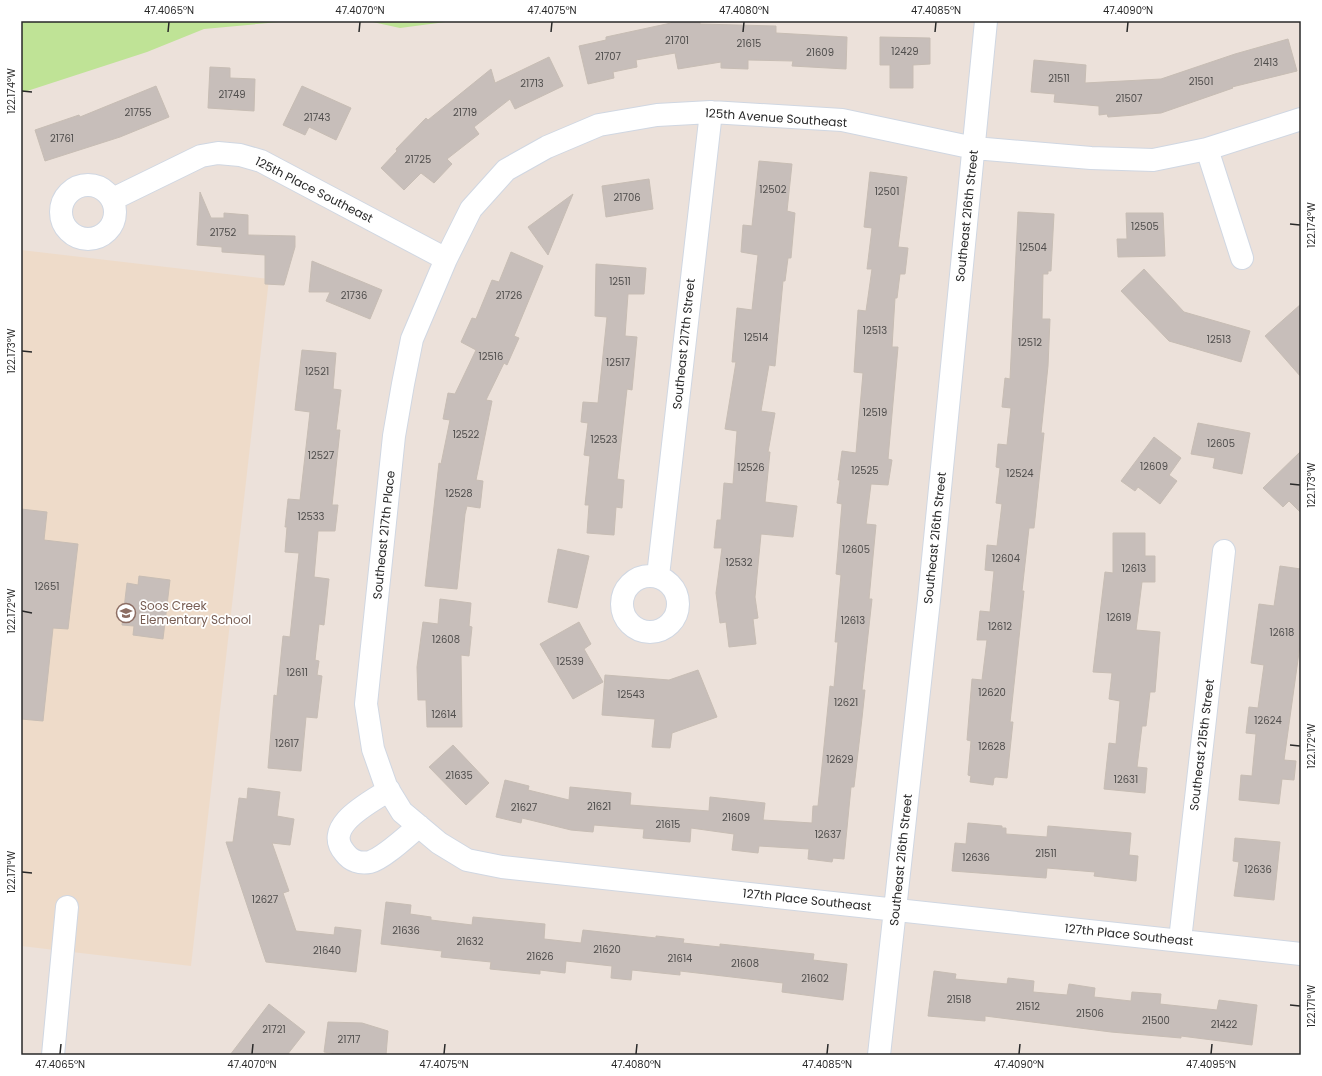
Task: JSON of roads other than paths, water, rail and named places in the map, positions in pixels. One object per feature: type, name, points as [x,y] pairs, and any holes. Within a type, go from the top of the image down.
[{"type":"street","name":"Southeast 216th Street","points":[[879,1055],[929,608],[986,21]]},
{"type":"street","name":"125th Avenue Southeast","points":[[446,259],[471,209],[506,170],[547,147],[599,125],[657,115],[711,112],[842,120],[974,148],[1091,158],[1153,160],[1207,149],[1301,119]]},
{"type":"street","name":"Southeast 217th Street","points":[[658,576],[711,112]]},
{"type":"street","points":[[1207,149],[1242,258]]},
{"type":"street","name":"125th Place Southeast","points":[[113,199],[201,156],[240,154],[261,161],[446,259]]},
{"type":"street","name":"Southeast 217th Place","points":[[402,812],[389,790],[373,749],[366,704],[394,444],[402,384],[412,339],[446,259]]},
{"type":"street","name":"Southeast 215th Street","points":[[1180,940],[1224,551]]},
{"type":"street","points":[[389,790],[348,818],[342,825],[339,834],[340,844],[344,853],[356,861],[370,862],[379,857],[419,826]]},
{"type":"street","name":"127th Place Southeast","points":[[402,812],[439,843],[467,860],[502,867],[1301,954]]},
{"type":"street","points":[[54,1055],[67,907]]},
{"type":"place","name":"Soos Creek Elementary School","points":[[126,613]]}]
